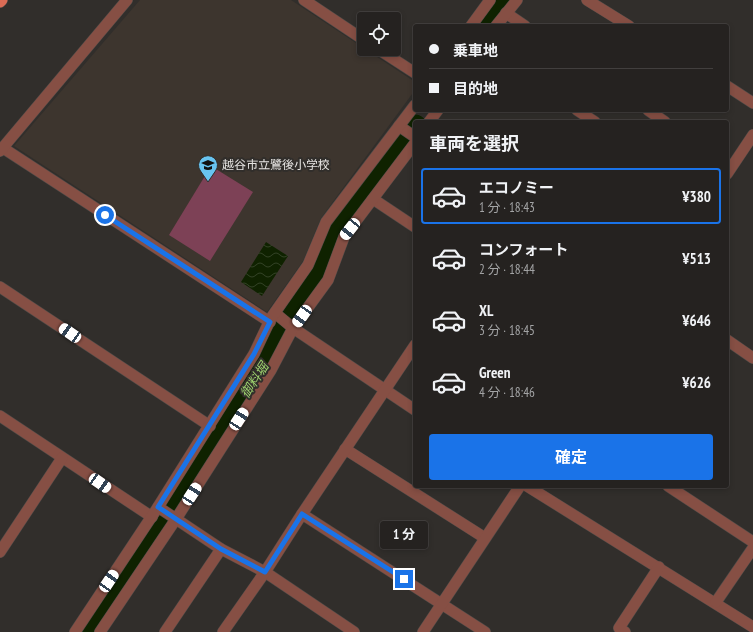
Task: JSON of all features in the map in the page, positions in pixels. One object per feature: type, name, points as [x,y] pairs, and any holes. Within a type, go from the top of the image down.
[{"type":"street","points":[[127,0],[1,150],[292,328],[413,409]]},
{"type":"street","points":[[304,0],[357,35]]},
{"type":"street","points":[[472,24],[490,0]]},
{"type":"street","points":[[498,24],[517,0]]},
{"type":"street","points":[[587,0],[626,24]]},
{"type":"street","points":[[506,13],[522,24]]},
{"type":"street","points":[[389,56],[413,72]]},
{"type":"street","points":[[729,87],[753,103]]},
{"type":"street","points":[[75,632],[152,517],[160,508],[308,265],[326,222],[401,127],[413,108]]},
{"type":"street","points":[[580,112],[591,120]]},
{"type":"street","points":[[651,112],[662,120]]},
{"type":"street","points":[[401,127],[413,137]]},
{"type":"street","points":[[729,169],[753,135]]},
{"type":"street","points":[[100,632],[271,370],[292,328],[328,280],[344,236],[373,199],[413,142]]},
{"type":"street","points":[[373,199],[413,226]]},
{"type":"street","points":[[0,287],[210,426]]},
{"type":"street","points":[[729,341],[753,358]]},
{"type":"street","points":[[223,632],[265,572],[413,348]]},
{"type":"street","points":[[0,416],[152,517]]},
{"type":"street","points":[[345,449],[485,538]]},
{"type":"street","points":[[0,552],[62,458]]},
{"type":"street","points":[[423,632],[519,488]]},
{"type":"street","points":[[530,488],[716,602],[753,627]]},
{"type":"street","points":[[671,488],[753,542]]},
{"type":"street","points":[[160,508],[221,549],[265,572],[354,632]]},
{"type":"street","points":[[302,514],[485,632]]},
{"type":"street","points":[[716,602],[753,548]]},
{"type":"street","points":[[165,632],[221,549]]},
{"type":"street","points":[[625,632],[619,628],[659,567]]},
{"type":"shaded area","name":"越谷市立鷺後小学校","points":[[140,0],[291,0],[357,44],[357,56],[376,56],[413,81],[413,93],[321,218],[303,261],[267,312],[14,146]]},
{"type":"shaded area","points":[[211,166],[253,192],[210,261],[169,235]]},
{"type":"water","points":[[266,242],[288,256],[262,296],[241,282]]},
{"type":"waterway","name":"御料堀","points":[[490,24],[508,0]]},
{"type":"waterway","name":"御料堀","points":[[87,632],[273,350],[324,266],[337,228],[413,129]]},
{"type":"place","name":"越谷市立鷺後小学校","points":[[208,182]]},
{"type":"route","points":[[105,215],[270,322],[254,354],[158,507],[221,549],[265,572],[302,514],[404,579]]}]
